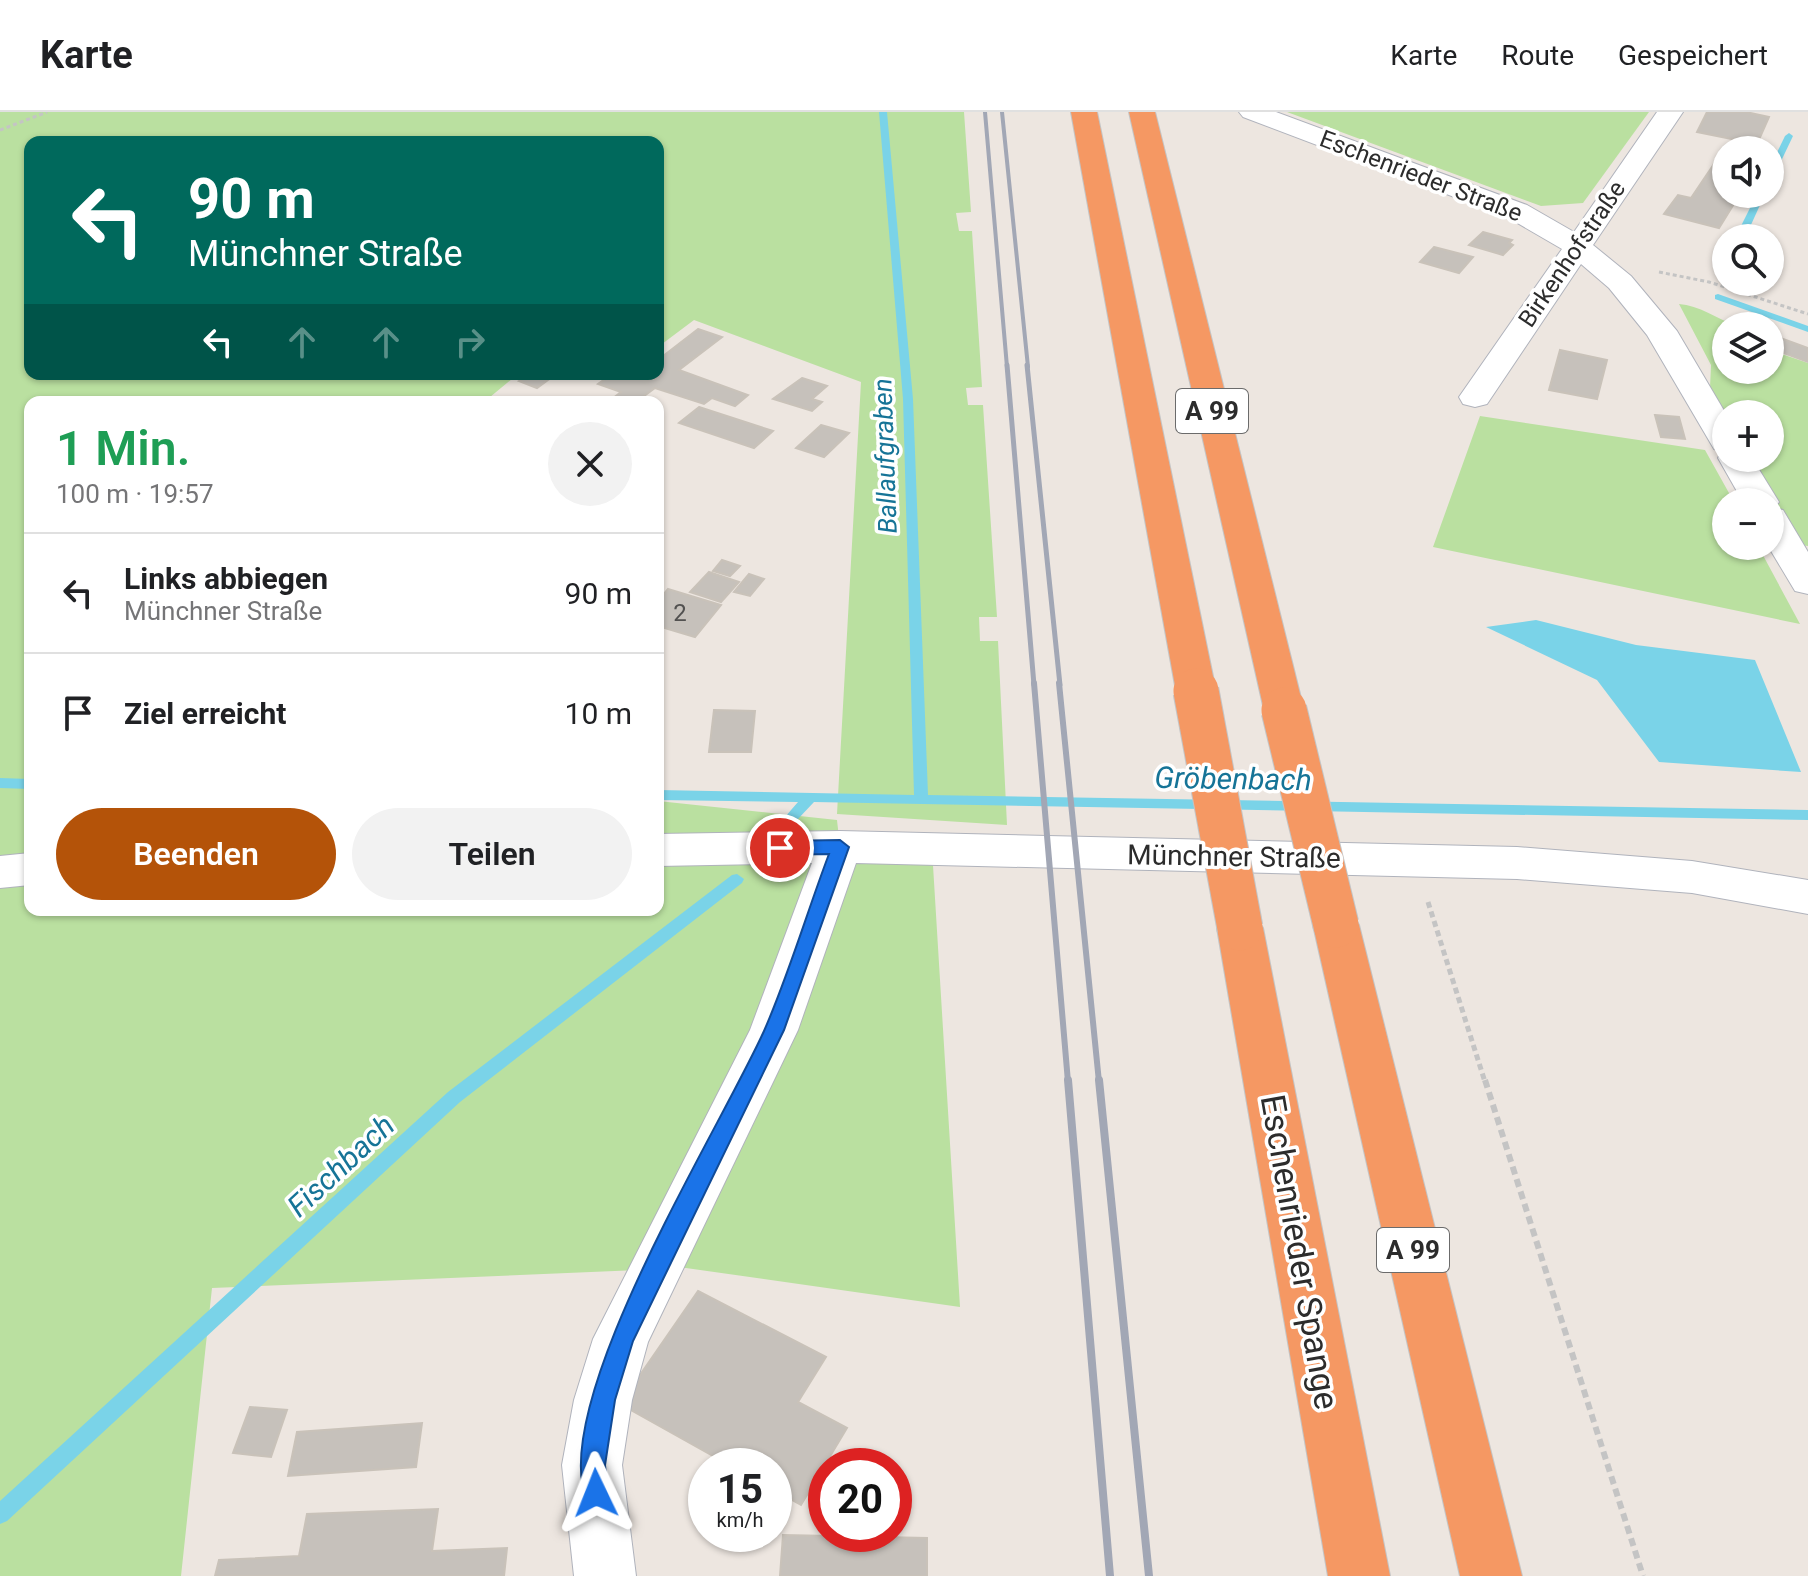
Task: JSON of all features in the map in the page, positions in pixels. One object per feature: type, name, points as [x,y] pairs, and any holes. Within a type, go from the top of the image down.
[{"type":"highway","name":"Eschenrieder Spange","points":[[1084,112],[1196,691],[1359,1576]]},
{"type":"highway","name":"A 99","points":[[1142,112],[1491,1576]]},
{"type":"street","name":"Eschenrieder Straße","points":[[1252,112],[1517,211],[1577,246],[1603,267],[1661,331],[1712,418]]},
{"type":"street","name":"Birkenhofstraße","points":[[1475,397],[1670,112]]},
{"type":"street","points":[[1784,542],[1808,583]]},
{"type":"street","points":[[605,1576],[592,1465],[603,1400],[621,1339],[774,1030],[840,847]]},
{"type":"street","name":"Münchner Straße","points":[[664,850],[840,847],[1517,863],[1692,877],[1808,897]]},
{"type":"street","points":[[0,872],[24,870]]},
{"type":"path","points":[[0,130],[47,112]]},
{"type":"path","points":[[1603,267],[1662,272],[1709,282],[1808,314]]},
{"type":"path","points":[[1414,860],[1643,1576]]},
{"type":"green space","points":[[0,112],[964,112],[971,212],[956,213],[959,231],[972,231],[982,387],[966,388],[968,405],[983,405],[997,617],[979,617],[980,641],[998,641],[1007,825],[837,814],[861,382],[694,320],[664,342],[664,136],[24,136],[24,380],[511,380],[491,396],[24,396],[24,916],[664,916],[664,802],[837,820],[840,847],[932,849],[960,1307],[686,1268],[212,1288],[181,1576],[0,1576]]},
{"type":"green space","points":[[1287,112],[1649,112],[1583,203],[1541,206]]},
{"type":"green space","points":[[1679,304],[1712,315],[1712,384],[1784,384],[1784,355],[1808,363],[1808,546],[1800,545],[1784,517],[1784,488],[1767,488],[1758,472],[1784,472],[1784,400],[1717,400],[1710,388],[1711,365]]},
{"type":"green space","points":[[1480,416],[1705,450],[1712,463],[1712,472],[1717,472],[1726,488],[1712,488],[1712,560],[1766,560],[1800,624],[1433,547]]},
{"type":"water","points":[[1536,620],[1636,645],[1755,660],[1801,772],[1659,762],[1597,680],[1486,627]]},
{"type":"building","points":[[1707,112],[1746,112],[1769,117],[1761,136],[1717,136],[1697,132]]},
{"type":"building","points":[[1712,167],[1712,208],[1731,208],[1721,224],[1712,226],[1664,214],[1678,195],[1691,198]]},
{"type":"building","points":[[1483,232],[1512,240],[1509,243],[1513,245],[1503,255],[1469,245]]},
{"type":"building","points":[[1434,247],[1473,257],[1459,273],[1420,262]]},
{"type":"building","points":[[698,329],[722,337],[679,370],[748,395],[735,406],[712,398],[704,404],[655,388],[644,396],[616,396],[621,392],[598,384],[604,380],[664,380],[664,355]]},
{"type":"building","points":[[1784,339],[1808,348],[1808,362],[1784,353]]},
{"type":"building","points":[[1560,350],[1607,360],[1597,399],[1549,390]]},
{"type":"building","points":[[802,378],[827,386],[812,399],[822,402],[812,411],[773,399]]},
{"type":"building","points":[[521,380],[548,380],[537,388]]},
{"type":"building","points":[[699,407],[773,431],[754,448],[679,423]]},
{"type":"building","points":[[1655,415],[1679,417],[1685,439],[1661,437]]},
{"type":"building","points":[[821,425],[849,433],[824,457],[796,448]]},
{"type":"building","points":[[722,560],[740,566],[730,576],[713,571]]},
{"type":"building","points":[[709,572],[739,582],[721,602],[690,592]]},
{"type":"building","points":[[749,574],[764,579],[750,596],[734,592]]},
{"type":"building","points":[[668,589],[721,605],[695,637],[664,628],[664,594]]},
{"type":"building","points":[[714,710],[755,711],[751,752],[709,752]]},
{"type":"building","points":[[698,1291],[826,1357],[798,1402],[847,1428],[835,1448],[808,1448],[808,1493],[801,1505],[792,1500],[792,1448],[699,1448],[620,1404]]},
{"type":"building","points":[[250,1407],[287,1410],[271,1457],[233,1453]]},
{"type":"building","points":[[422,1423],[416,1467],[288,1476],[297,1432]]},
{"type":"building","points":[[438,1509],[432,1551],[507,1548],[504,1576],[215,1576],[219,1560],[299,1556],[307,1514]]},
{"type":"building","points":[[792,1535],[808,1536],[808,1552],[912,1552],[912,1538],[927,1538],[927,1576],[780,1576],[782,1552],[792,1552]]},
{"type":"waterway","name":"Ballaufgraben","points":[[883,112],[908,399],[921,800]]},
{"type":"waterway","points":[[1784,147],[1789,136]]},
{"type":"waterway","points":[[1747,224],[1754,208]]},
{"type":"waterway","points":[[1718,297],[1808,329]]},
{"type":"waterway","name":"Gröbenbach","points":[[0,783],[24,784]]},
{"type":"waterway","name":"Gröbenbach","points":[[664,795],[921,800]]},
{"type":"waterway","points":[[792,817],[810,798]]},
{"type":"waterway","name":"Gröbenbach","points":[[921,800],[1808,815]]},
{"type":"waterway","name":"Fischbach","points":[[0,1514],[454,1097],[737,879]]},
{"type":"railway","points":[[985,112],[1007,367]]},
{"type":"railway","points":[[1002,112],[1028,367]]},
{"type":"railway","points":[[1007,365],[1034,685]]},
{"type":"railway","points":[[1027,365],[1060,685]]},
{"type":"railway","points":[[1034,683],[1068,1082]]},
{"type":"railway","points":[[1059,683],[1099,1082]]},
{"type":"railway","points":[[1068,1080],[1110,1576]]},
{"type":"railway","points":[[1099,1080],[1149,1576]]},
{"type":"route","points":[[596,1493],[592,1465],[603,1400],[621,1339],[774,1030],[840,847],[780,848]]}]
